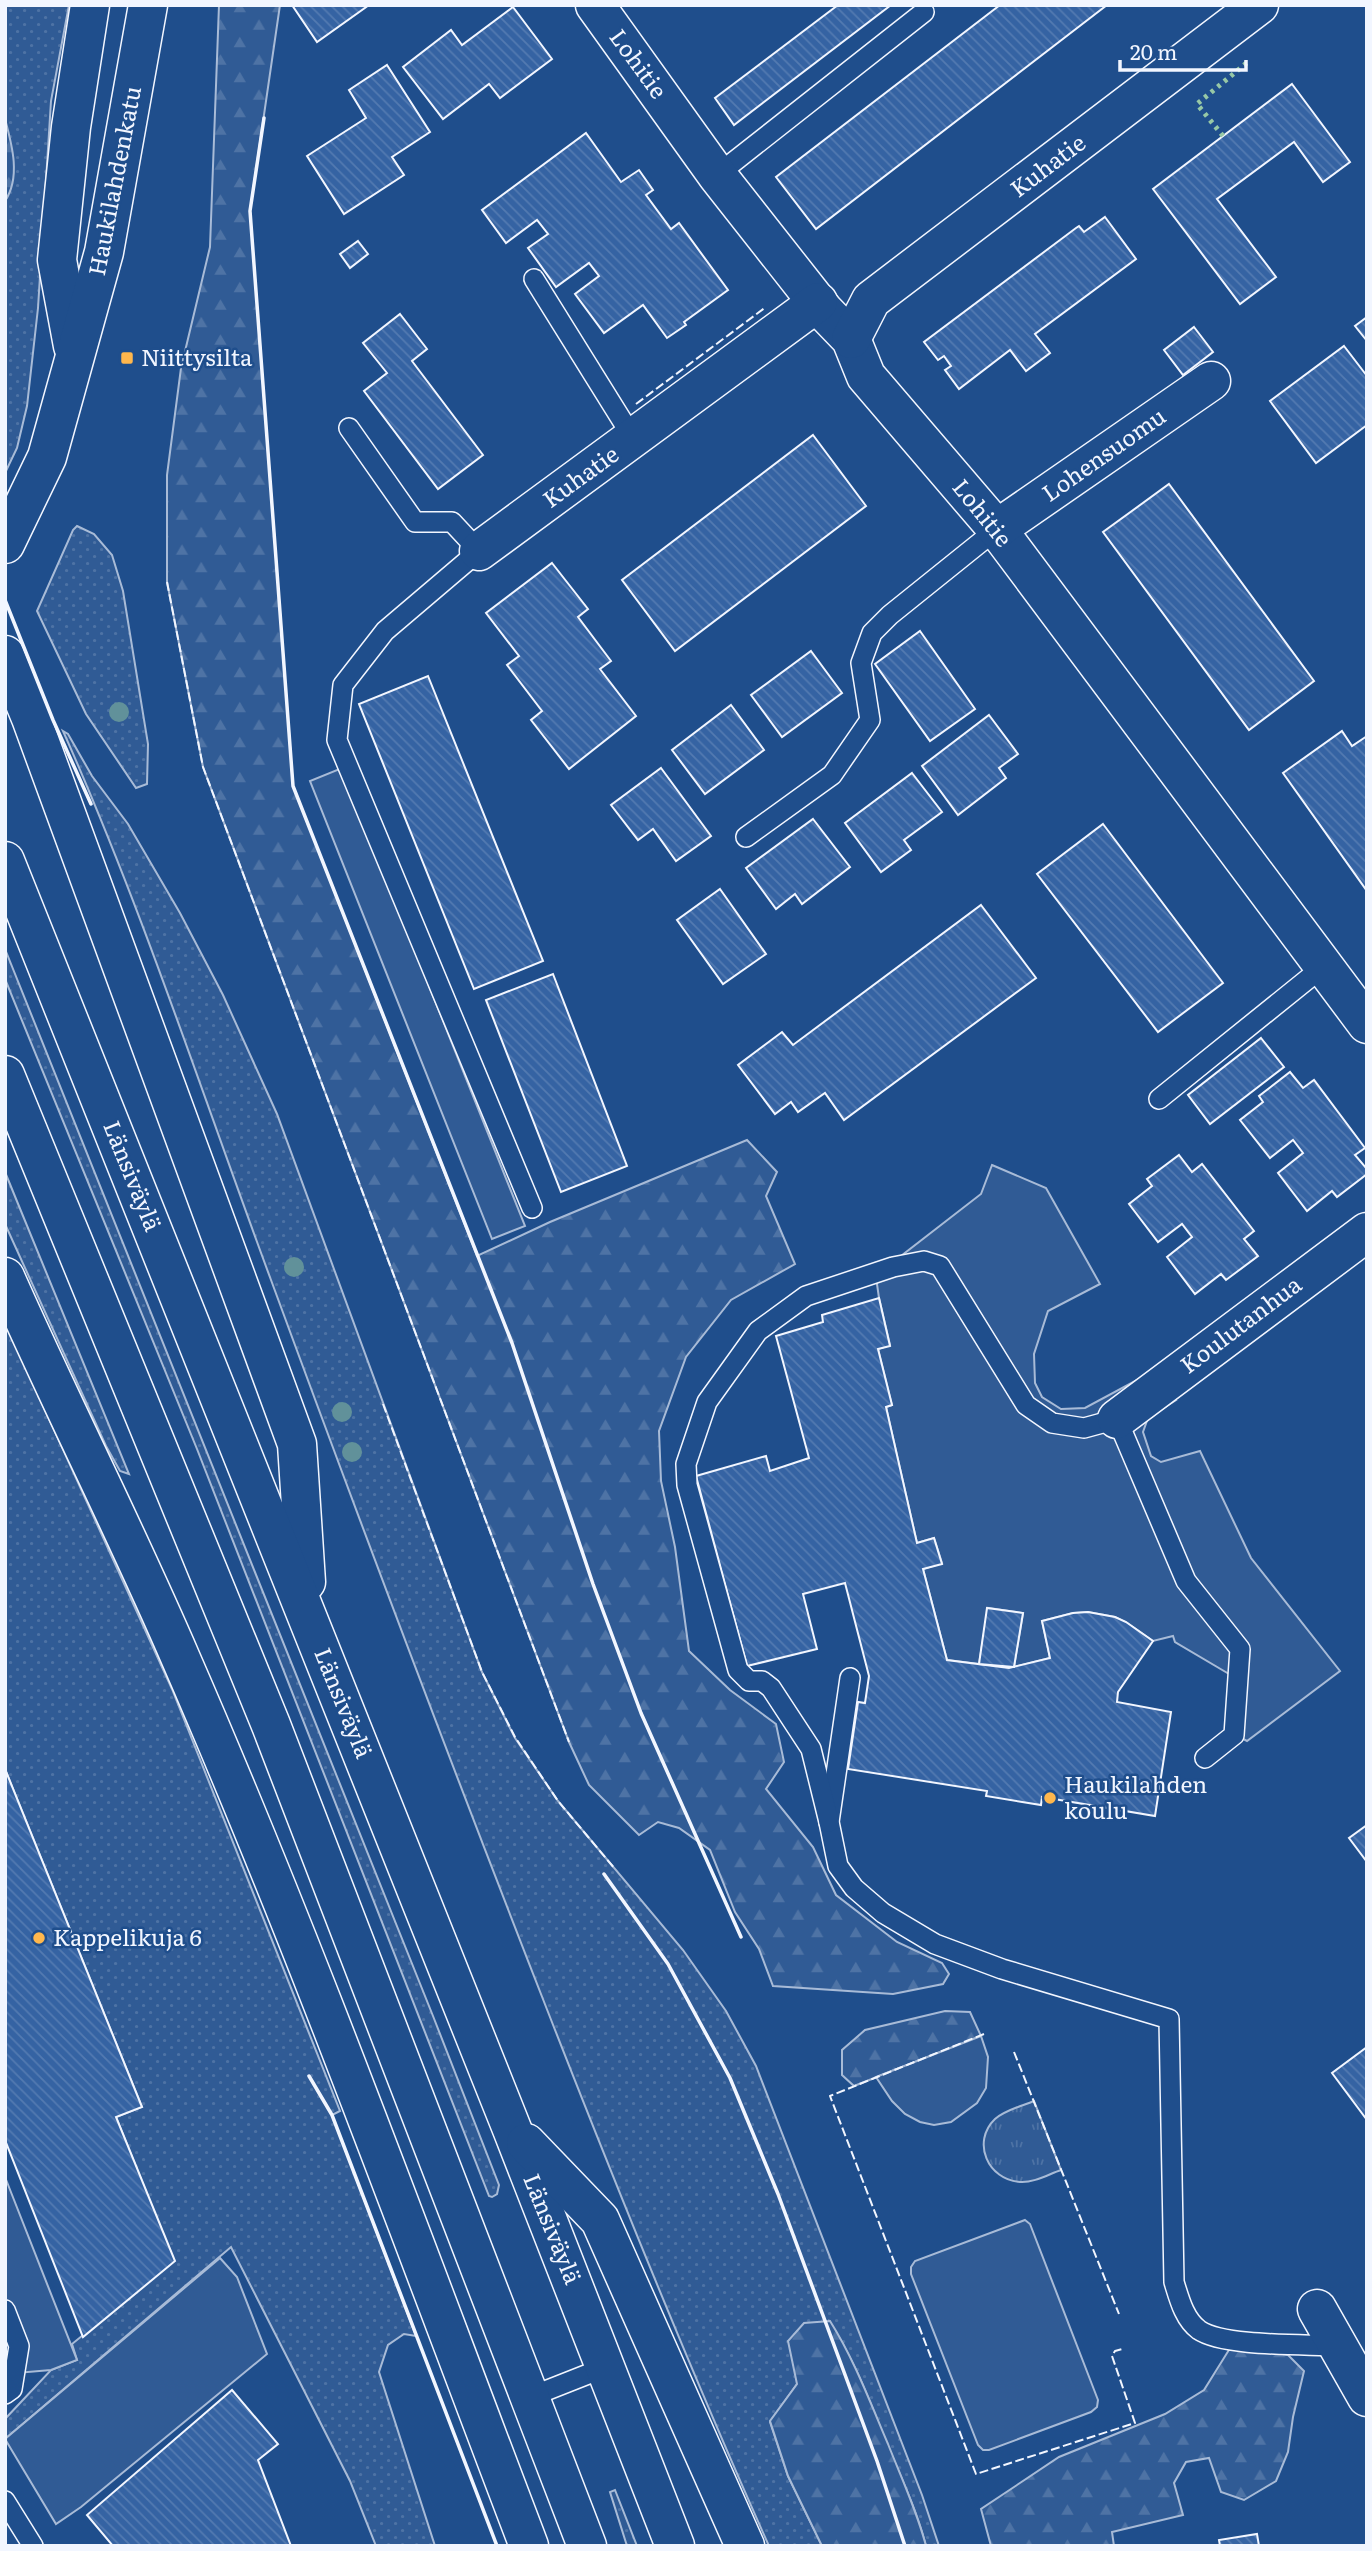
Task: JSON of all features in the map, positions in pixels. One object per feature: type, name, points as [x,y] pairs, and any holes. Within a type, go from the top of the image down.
[{"type":"main road","name":"Haukilahdenkatu","points":[[74,355],[57,260],[71,127],[90,5]]},
{"type":"main road","name":"Haukilahdenkatu","points":[[10,532],[47,457],[104,252],[148,5]]},
{"type":"main road","name":"Lohitie","points":[[595,5],[718,175],[818,302],[851,339],[866,376],[997,530],[1367,1024]]},
{"type":"main road","name":"Kuhatie","points":[[851,339],[871,300],[1259,5]]},
{"type":"main road","name":"Kuhatie","points":[[479,551],[818,302]]},
{"type":"main road","name":"Lohensuomu","points":[[997,530],[1211,381]]},
{"type":"main road","points":[[5,655],[31,718],[297,1444],[309,1619]]},
{"type":"main road","name":"Länsiväylä","points":[[5,861],[676,2546]]},
{"type":"main road","points":[[5,1075],[271,1725],[587,2546]]},
{"type":"main road","name":"Koulutanhua","points":[[1117,1419],[1367,1232]]},
{"type":"main road","points":[[5,1277],[49,1377],[181,1657],[269,1869],[529,2546]]},
{"type":"main road","points":[[512,2129],[600,2220],[745,2546]]},
{"type":"main road","points":[[1317,2309],[1367,2398]]},
{"type":"lane","points":[[718,175],[924,12]]},
{"type":"lane","points":[[534,279],[633,438]]},
{"type":"lane","points":[[349,428],[415,522],[452,522],[479,551],[385,631],[342,685],[337,740],[532,1208]]},
{"type":"lane","points":[[746,837],[832,775],[870,720],[861,663],[872,633],[890,615],[997,530]]},
{"type":"lane","points":[[1159,1099],[1324,967]]},
{"type":"lane","points":[[1205,1758],[1234,1735],[1240,1649],[1185,1581],[1117,1419],[1084,1428],[1052,1423],[1026,1405],[940,1266],[924,1261],[893,1267],[806,1296],[758,1331],[708,1402],[686,1464],[687,1485],[738,1670],[749,1681],[762,1681],[771,1688],[811,1749],[838,1866],[854,1888],[883,1913],[924,1938],[1002,1969],[1170,2019],[1174,2282],[1182,2308],[1198,2329],[1225,2340],[1338,2346]]},
{"type":"lane","points":[[829,1822],[850,1678]]},
{"type":"lane","points":[[5,2311],[19,2346],[12,2389],[5,2394]]},
{"type":"lane","points":[[530,2397],[606,2367]]},
{"type":"lane","points":[[5,2501],[33,2546]]},
{"type":"green space","points":[[5,5],[69,5],[51,101],[38,308],[27,406],[17,448],[5,473]]},
{"type":"green space","points":[[219,5],[280,5],[250,211],[293,786],[477,1256],[550,1222],[747,1140],[777,1172],[766,1196],[795,1264],[731,1300],[686,1357],[659,1431],[661,1481],[675,1547],[689,1651],[730,1690],[776,1724],[784,1762],[766,1789],[813,1847],[836,1895],[897,1942],[942,1963],[949,1974],[943,1984],[893,1994],[773,1986],[759,1949],[735,1912],[710,1850],[679,1828],[658,1822],[639,1835],[589,1785],[569,1742],[203,767],[167,582],[167,475],[181,368],[210,247]]},
{"type":"green space","points":[[5,119],[14,171],[10,192],[5,201]]},
{"type":"green space","points":[[77,526],[94,534],[112,555],[123,591],[148,744],[147,784],[136,788],[86,714],[37,611]]},
{"type":"green space","points":[[63,731],[68,734],[92,776],[128,824],[180,913],[223,995],[277,1114],[482,1672],[515,1738],[558,1801],[683,1950],[726,2011],[756,2066],[922,2495],[939,2546],[926,2546],[868,2397],[829,2321],[797,2384],[770,2422],[788,2476],[822,2546],[769,2546],[655,2280],[513,1921],[339,1464],[146,935]]},
{"type":"green space","points":[[5,949],[499,2185],[497,2194],[492,2197],[489,2196],[197,1449],[5,979]]},
{"type":"green space","points":[[5,1172],[129,1474],[120,1471],[106,1446],[5,1224]]},
{"type":"green space","points":[[5,1322],[172,1689],[340,2111],[332,2115],[416,2336],[404,2334],[388,2345],[379,2372],[435,2546],[376,2546],[350,2481],[231,2247],[5,2439],[5,2419],[51,2370],[77,2360],[72,2344],[174,2261],[116,2117],[142,2107],[5,1769]]},
{"type":"green space","points":[[945,2011],[970,2012],[981,2036],[854,2086],[842,2075],[842,2050],[865,2030]]},
{"type":"green space","points":[[1034,2101],[1061,2170],[1031,2181],[1009,2180],[999,2175],[986,2158],[984,2138],[988,2128],[999,2116]]},
{"type":"green space","points":[[830,2321],[847,2350],[868,2397],[926,2546],[822,2546],[788,2476],[770,2421],[797,2384],[788,2341],[804,2323]]},
{"type":"green space","points":[[1232,2345],[1288,2355],[1304,2371],[1288,2452],[1276,2481],[1244,2500],[1221,2492],[1209,2458],[1186,2462],[1174,2483],[1183,2515],[1112,2532],[1114,2546],[991,2546],[981,2509],[1059,2457],[1165,2414],[1204,2390]]},
{"type":"green space","points":[[615,2490],[637,2546],[627,2546],[610,2492]]},
{"type":"shaded area","points":[[342,768],[525,1226],[492,1239],[310,781]]},
{"type":"shaded area","points":[[992,1165],[1046,1188],[1100,1284],[1048,1311],[1034,1354],[1035,1383],[1042,1397],[1061,1409],[1085,1408],[1150,1373],[1176,1400],[1148,1418],[1143,1432],[1151,1456],[1161,1462],[1200,1451],[1251,1558],[1340,1671],[1247,1741],[1228,1731],[1229,1674],[1175,1642],[1173,1636],[1153,1641],[1115,1617],[1088,1612],[1042,1621],[1050,1658],[1014,1667],[1023,1613],[988,1608],[979,1664],[947,1660],[923,1569],[942,1563],[934,1538],[917,1543],[886,1407],[892,1405],[878,1349],[890,1345],[874,1263],[897,1259],[981,1194]]},
{"type":"shaded area","points":[[981,2036],[988,2057],[986,2088],[977,2103],[951,2122],[934,2125],[920,2122],[905,2114],[892,2101],[876,2077]]},
{"type":"shaded area","points":[[5,2177],[77,2360],[51,2370],[5,2374]]},
{"type":"shaded area","points":[[1025,2220],[1030,2224],[1098,2400],[1097,2407],[1091,2412],[983,2450],[978,2445],[911,2274],[911,2267],[915,2261]]},
{"type":"shaded area","points":[[220,2258],[237,2277],[267,2354],[81,2507],[56,2524],[5,2439]]},
{"type":"building","points":[[292,5],[369,5],[317,42]]},
{"type":"building","points":[[838,5],[891,5],[734,125],[715,98]]},
{"type":"building","points":[[1000,5],[1107,5],[816,229],[776,177]]},
{"type":"building","points":[[513,7],[552,59],[500,98],[489,84],[443,119],[403,67],[451,30],[462,45]]},
{"type":"building","points":[[387,65],[430,132],[392,157],[404,175],[344,214],[307,156],[366,118],[349,90]]},
{"type":"building","points":[[1292,84],[1350,162],[1323,182],[1294,142],[1217,199],[1276,277],[1240,304],[1153,189]]},
{"type":"building","points":[[586,133],[621,182],[639,170],[653,190],[646,195],[671,229],[679,223],[728,290],[667,338],[643,305],[604,333],[575,294],[599,276],[589,263],[556,287],[528,248],[548,234],[537,220],[506,243],[482,210]]},
{"type":"building","points":[[1105,217],[1136,259],[1035,334],[1050,353],[1026,371],[1010,350],[959,389],[945,370],[951,366],[944,356],[938,360],[924,342],[1076,228],[1079,226],[1084,232]]},
{"type":"building","points":[[358,241],[368,254],[350,268],[340,254]]},
{"type":"building","points":[[400,314],[427,349],[412,361],[483,455],[438,489],[364,391],[387,373],[363,343]]},
{"type":"building","points":[[1367,317],[1367,341],[1355,326]]},
{"type":"building","points":[[1194,327],[1213,352],[1183,375],[1164,350]]},
{"type":"building","points":[[1344,346],[1367,376],[1367,425],[1316,463],[1270,401]]},
{"type":"building","points":[[813,435],[866,506],[675,651],[622,580]]},
{"type":"building","points":[[1169,484],[1314,681],[1249,730],[1103,532]]},
{"type":"building","points":[[552,563],[588,609],[578,617],[611,661],[600,669],[636,716],[569,769],[531,720],[542,711],[507,665],[519,656],[486,613]]},
{"type":"building","points":[[920,631],[975,709],[930,741],[875,664]]},
{"type":"building","points":[[811,651],[842,693],[782,737],[751,695]]},
{"type":"building","points":[[428,676],[543,961],[474,989],[359,704]]},
{"type":"building","points":[[731,705],[764,750],[705,794],[672,750]]},
{"type":"building","points":[[989,715],[1018,754],[999,768],[1006,778],[958,815],[922,766]]},
{"type":"building","points":[[1342,731],[1352,746],[1367,736],[1367,891],[1283,773]]},
{"type":"building","points":[[661,768],[711,836],[676,861],[653,829],[638,840],[611,805]]},
{"type":"building","points":[[912,773],[942,812],[904,840],[911,850],[881,872],[845,823]]},
{"type":"building","points":[[813,819],[850,867],[802,904],[795,894],[776,909],[746,868]]},
{"type":"building","points":[[1103,824],[1223,983],[1158,1032],[1037,874]]},
{"type":"building","points":[[720,889],[766,954],[723,984],[677,920]]},
{"type":"building","points":[[981,905],[1036,978],[844,1120],[825,1093],[798,1112],[791,1102],[775,1114],[738,1065],[782,1032],[793,1045]]},
{"type":"building","points":[[553,974],[627,1166],[561,1192],[486,1000]]},
{"type":"building","points":[[1261,1038],[1284,1067],[1210,1124],[1188,1095]]},
{"type":"building","points":[[1290,1072],[1303,1088],[1314,1080],[1365,1148],[1355,1155],[1367,1169],[1367,1174],[1337,1197],[1332,1191],[1307,1211],[1278,1173],[1303,1153],[1293,1140],[1270,1158],[1240,1120],[1263,1102],[1259,1096]]},
{"type":"building","points":[[1179,1155],[1192,1172],[1202,1164],[1254,1231],[1244,1239],[1258,1256],[1226,1280],[1221,1274],[1195,1294],[1167,1257],[1192,1237],[1182,1224],[1158,1242],[1129,1204],[1152,1186],[1147,1179]]},
{"type":"building","name":"Haukilahden koulu","points":[[879,1298],[890,1346],[878,1349],[892,1405],[886,1407],[917,1543],[934,1538],[942,1564],[923,1569],[947,1660],[1009,1668],[1050,1658],[1042,1621],[1073,1613],[1088,1612],[1115,1617],[1153,1641],[1118,1692],[1117,1702],[1171,1712],[1155,1816],[1042,1797],[1041,1805],[986,1796],[987,1791],[848,1769],[858,1702],[865,1703],[869,1676],[845,1583],[803,1594],[817,1649],[747,1666],[696,1476],[766,1456],[770,1471],[809,1458],[776,1336],[823,1322],[822,1315]]},
{"type":"building","points":[[987,1608],[1023,1613],[1014,1667],[979,1664]]},
{"type":"building","name":"Kappelikuja 6","points":[[5,1769],[142,2107],[116,2117],[175,2261],[83,2337],[5,2140]]},
{"type":"building","points":[[1367,1825],[1367,1862],[1349,1838]]},
{"type":"building","points":[[1367,2047],[1367,2120],[1332,2073]]},
{"type":"building","points":[[232,2390],[278,2444],[258,2460],[291,2546],[113,2546],[87,2515]]},
{"type":"building","points":[[1257,2534],[1259,2546],[1220,2546],[1219,2540]]},
{"type":"hedge","points":[[1223,136],[1197,104],[1249,61]]},
{"type":"fence","points":[[636,404],[766,307]]},
{"type":"fence","points":[[167,582],[203,767],[569,1742]]},
{"type":"fence","points":[[383,1404],[482,1672],[515,1737],[558,1801],[615,1869]]},
{"type":"fence","points":[[984,2034],[830,2096],[976,2474],[1135,2423],[1112,2356],[1115,2351],[1122,2349]]},
{"type":"fence","points":[[1014,2052],[1119,2314]]},
{"type":"wall","points":[[264,118],[250,211],[293,786],[512,1343],[593,1584],[641,1713],[741,1937]]},
{"type":"wall","points":[[5,600],[53,720],[91,804]]},
{"type":"wall","points":[[604,1874],[668,1964],[730,2078],[778,2194],[877,2461],[905,2546]]},
{"type":"wall","points":[[309,2076],[332,2115],[497,2546]]},
{"type":"place","name":"Niittysilta","points":[[127,358]]},
{"type":"place","name":"Haukilahden koulu","points":[[1050,1798]]},
{"type":"place","name":"Kappelikuja 6","points":[[39,1938]]}]
